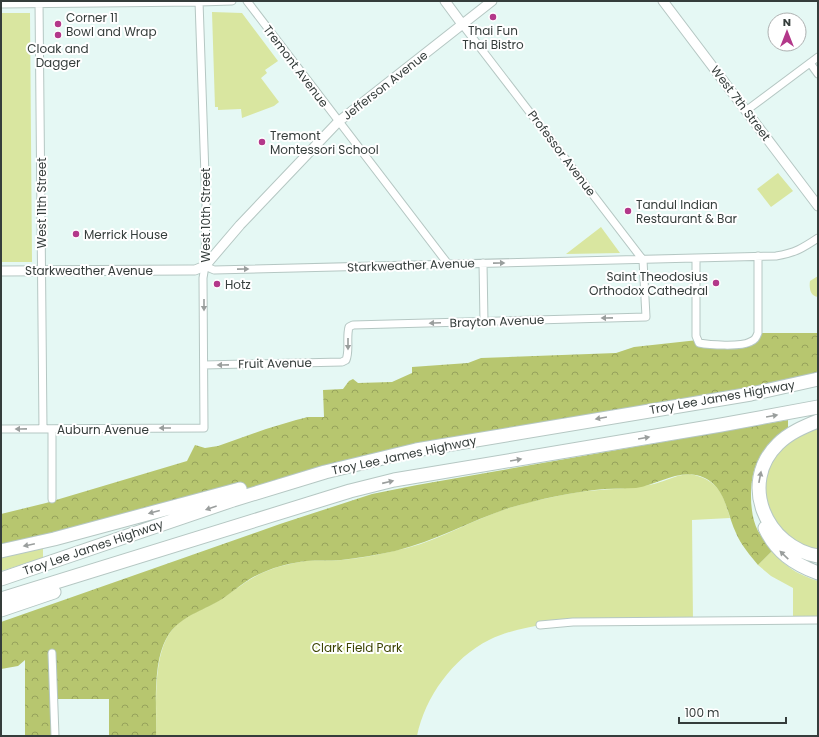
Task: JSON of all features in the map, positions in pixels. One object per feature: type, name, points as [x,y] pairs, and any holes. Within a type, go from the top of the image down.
[{"type":"highway","name":"Troy Lee James Highway","points":[[1,579],[233,500],[325,472],[416,450],[751,394],[818,379]]},
{"type":"highway","name":"Troy Lee James Highway","points":[[1,600],[350,491],[407,478],[728,424],[818,407]]},
{"type":"highway","points":[[818,421],[788,435],[777,444],[762,468],[759,479],[759,502],[764,525],[773,542],[790,560],[818,574]]},
{"type":"highway","points":[[1,550],[62,537],[327,465],[369,462]]},
{"type":"highway","points":[[1,610],[176,551],[233,534],[350,491]]},
{"type":"highway","points":[[759,502],[771,525],[781,538],[800,551],[818,556]]},
{"type":"street","points":[[1,4],[39,2],[232,1]]},
{"type":"street","name":"Tremont Avenue","points":[[247,1],[448,264]]},
{"type":"street","name":"Professor Avenue","points":[[445,1],[643,260]]},
{"type":"street","name":"Jefferson Avenue","points":[[205,266],[240,225],[338,122],[492,1]]},
{"type":"street","name":"West 7th Street","points":[[663,1],[818,206]]},
{"type":"street","name":"West 11th Street","points":[[39,2],[43,429]]},
{"type":"street","name":"West 10th Street","points":[[199,2],[206,185],[205,266],[203,278],[204,428]]},
{"type":"street","points":[[746,110],[818,57]]},
{"type":"street","points":[[810,63],[818,74]]},
{"type":"street","name":"Starkweather Avenue","points":[[1,271],[195,270],[205,266],[214,270],[758,256],[790,254],[818,238]]},
{"type":"street","points":[[696,258],[696,336],[699,343],[707,345],[727,345],[748,344],[755,339],[758,333],[758,256]]},
{"type":"street","name":"Brayton Avenue","points":[[346,360],[348,356],[349,327],[353,325],[646,317],[643,260]]},
{"type":"street","points":[[483,263],[484,322]]},
{"type":"street","name":"Fruit Avenue","points":[[204,365],[342,362],[346,360]]},
{"type":"street","name":"Auburn Avenue","points":[[1,429],[204,428]]},
{"type":"street","points":[[52,429],[52,499]]},
{"type":"street","points":[[540,625],[573,622],[818,620]]},
{"type":"street","points":[[52,653],[54,736]]},
{"type":"green space","points":[[212,12],[242,13],[278,61],[265,70],[267,73],[261,78],[279,102],[274,106],[242,118],[241,109],[218,110],[218,107],[215,107]]},
{"type":"green space","points":[[1,13],[30,13],[32,262],[1,262]]},
{"type":"green space","points":[[778,173],[793,191],[771,207],[757,189]]},
{"type":"green space","points":[[601,227],[620,253],[566,254]]},
{"type":"green space","points":[[818,276],[818,297],[813,295],[811,291],[810,281]]},
{"type":"green space","points":[[758,333],[818,333],[818,381],[266,484],[1,551],[1,514],[46,503],[187,461],[195,445],[205,448],[218,446],[296,420],[308,417],[324,417],[323,390],[343,389],[349,381],[353,379],[358,383],[392,382],[412,373],[412,367],[468,363],[481,358],[616,353],[634,347],[698,340],[699,343],[748,344]]},
{"type":"green space","points":[[788,420],[788,428],[765,449],[758,460],[752,480],[751,498],[755,524],[772,551],[758,565],[738,537],[720,492],[709,480],[700,476],[684,474],[636,488],[592,490],[544,499],[509,508],[424,542],[395,551],[341,560],[306,561],[274,568],[253,577],[216,603],[189,616],[172,630],[165,640],[161,653],[156,681],[156,736],[109,736],[109,699],[54,699],[55,736],[25,736],[25,660],[18,666],[1,669],[1,622],[280,524],[372,494]]},
{"type":"green space","points":[[818,426],[818,551],[794,544],[772,519],[766,495],[766,478],[769,464],[784,443]]},
{"type":"green space","name":"Clark Field Park","points":[[690,474],[707,480],[718,489],[725,501],[730,518],[692,520],[693,622],[548,624],[533,626],[503,634],[489,640],[464,657],[442,680],[427,707],[417,736],[156,736],[158,666],[166,640],[172,630],[187,617],[216,602],[260,574],[281,566],[300,562],[350,559],[407,548],[433,540],[483,518],[518,505],[579,492],[649,485]]},
{"type":"green space","points":[[43,548],[43,558],[1,571],[1,557]]},
{"type":"green space","points":[[772,551],[793,570],[818,581],[818,620],[793,621],[793,588],[771,576],[758,565]]},
{"type":"place","name":"Thai Fun Thai Bistro","points":[[493,17]]},
{"type":"place","name":"Corner 11 Bowl and Wrap","points":[[58,24]]},
{"type":"place","name":"Cloak and Dagger","points":[[58,35]]},
{"type":"place","name":"Tremont Montessori School","points":[[262,142]]},
{"type":"place","name":"Tandul Indian Restaurant & Bar","points":[[628,211]]},
{"type":"place","name":"Merrick House","points":[[76,234]]},
{"type":"place","name":"Saint Theodosius Orthodox Cathedral","points":[[716,283]]},
{"type":"place","name":"Hotz","points":[[217,284]]}]
